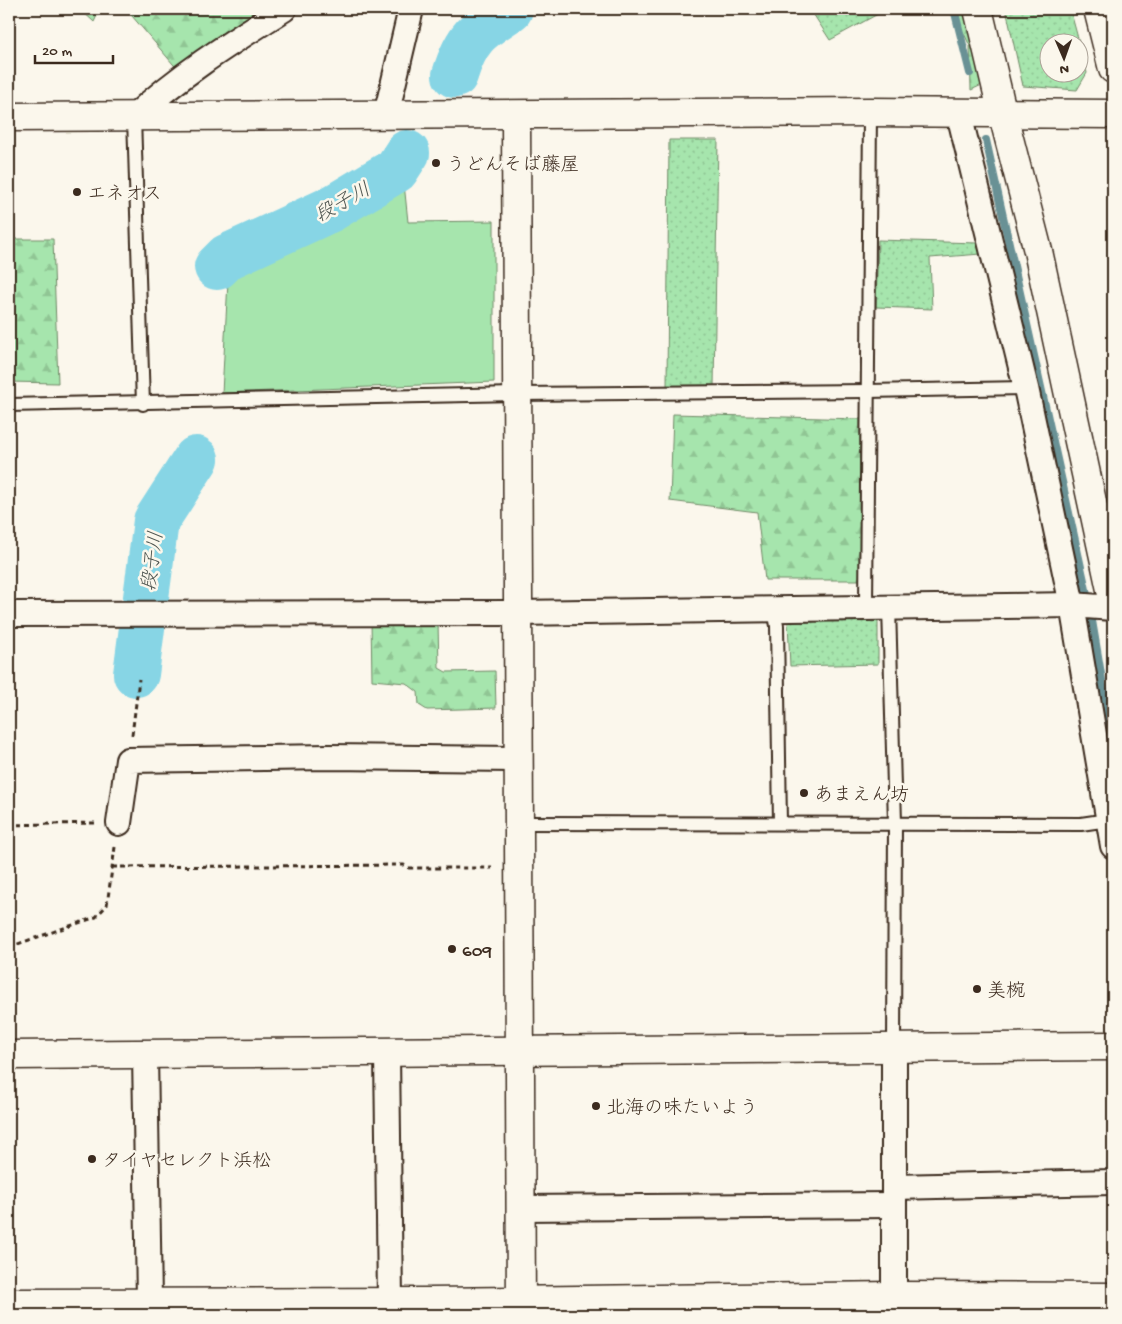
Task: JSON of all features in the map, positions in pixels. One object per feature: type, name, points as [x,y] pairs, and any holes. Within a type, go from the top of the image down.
[{"type":"main road","points":[[978,9],[1038,251],[1113,599]]},
{"type":"main road","points":[[1098,9],[1113,69]]},
{"type":"main road","points":[[9,117],[870,112],[1003,115],[1113,114]]},
{"type":"main road","points":[[516,115],[517,613],[520,759],[521,1050],[520,1308]]},
{"type":"main road","points":[[9,1055],[387,1054],[521,1050],[894,1050],[1113,1046]]},
{"type":"main road","points":[[9,1303],[390,1301],[520,1308],[894,1296],[1113,1297]]},
{"type":"street","points":[[134,117],[217,52],[284,9]]},
{"type":"street","points":[[386,115],[411,9]]},
{"type":"street","points":[[959,114],[1026,388],[1072,604],[1113,846]]},
{"type":"street","points":[[9,614],[517,613],[1072,604],[1113,608]]},
{"type":"street","points":[[119,823],[128,760],[329,757],[520,759]]},
{"type":"street","points":[[894,1050],[894,1296]]},
{"type":"street","points":[[145,1054],[150,1301]]},
{"type":"street","points":[[387,1054],[390,1301]]},
{"type":"street","points":[[520,1208],[894,1196],[1113,1182]]},
{"type":"lane","points":[[866,607],[870,112]]},
{"type":"lane","points":[[134,117],[143,404]]},
{"type":"lane","points":[[9,405],[143,404],[518,394],[1026,388]]},
{"type":"lane","points":[[889,607],[895,823],[894,1050]]},
{"type":"lane","points":[[774,609],[777,626],[780,823]]},
{"type":"lane","points":[[520,823],[1081,824],[1108,820]]},
{"type":"path","points":[[128,760],[140,679]]},
{"type":"path","points":[[9,825],[119,823],[107,905],[96,918],[9,948]]},
{"type":"path","points":[[112,867],[404,865],[409,868],[520,868]]},
{"type":"green space","points":[[80,9],[100,9],[94,22]]},
{"type":"green space","points":[[126,9],[267,9],[179,71]]},
{"type":"green space","points":[[810,9],[887,9],[830,40]]},
{"type":"green space","points":[[952,9],[982,9],[997,78],[971,90],[970,46]]},
{"type":"green space","points":[[1006,9],[1070,9],[1076,32],[1040,32],[1040,82],[1082,82],[1077,90],[1023,86]]},
{"type":"green space","points":[[669,140],[718,140],[714,386],[667,387]]},
{"type":"green space","points":[[402,164],[408,222],[494,221],[494,382],[222,393],[228,281],[247,234]]},
{"type":"green space","points":[[9,239],[53,239],[58,383],[9,382]]},
{"type":"green space","points":[[878,240],[977,243],[981,254],[930,258],[932,309],[876,307]]},
{"type":"green space","points":[[673,414],[860,419],[860,580],[765,580],[757,512],[670,501]]},
{"type":"green space","points":[[371,620],[438,622],[439,668],[446,672],[495,671],[496,708],[427,710],[419,705],[418,692],[406,683],[372,680]]},
{"type":"green space","points":[[878,621],[878,664],[790,666],[788,622]]},
{"type":"green space","points":[[694,1309],[1113,1311],[1113,1315],[702,1315],[695,1314]]},
{"type":"waterway","name":"段子川","points":[[455,75],[464,51],[475,35],[510,9]]},
{"type":"waterway","points":[[954,9],[970,73]]},
{"type":"waterway","points":[[986,140],[1089,603],[1113,745]]},
{"type":"waterway","name":"段子川","points":[[217,267],[227,257],[331,209],[396,170],[407,153]]},
{"type":"waterway","name":"段子川","points":[[136,674],[156,521],[196,459]]},
{"type":"place","name":"うどんそば藤屋","points":[[436,163]]},
{"type":"place","name":"エネオス","points":[[77,192]]},
{"type":"place","name":"あまえん坊","points":[[804,793]]},
{"type":"place","name":"609","points":[[452,949]]},
{"type":"place","name":"美椀","points":[[977,989]]},
{"type":"place","name":"北海の味たいよう","points":[[596,1106]]},
{"type":"place","name":"タイヤセレクト浜松","points":[[92,1159]]}]
